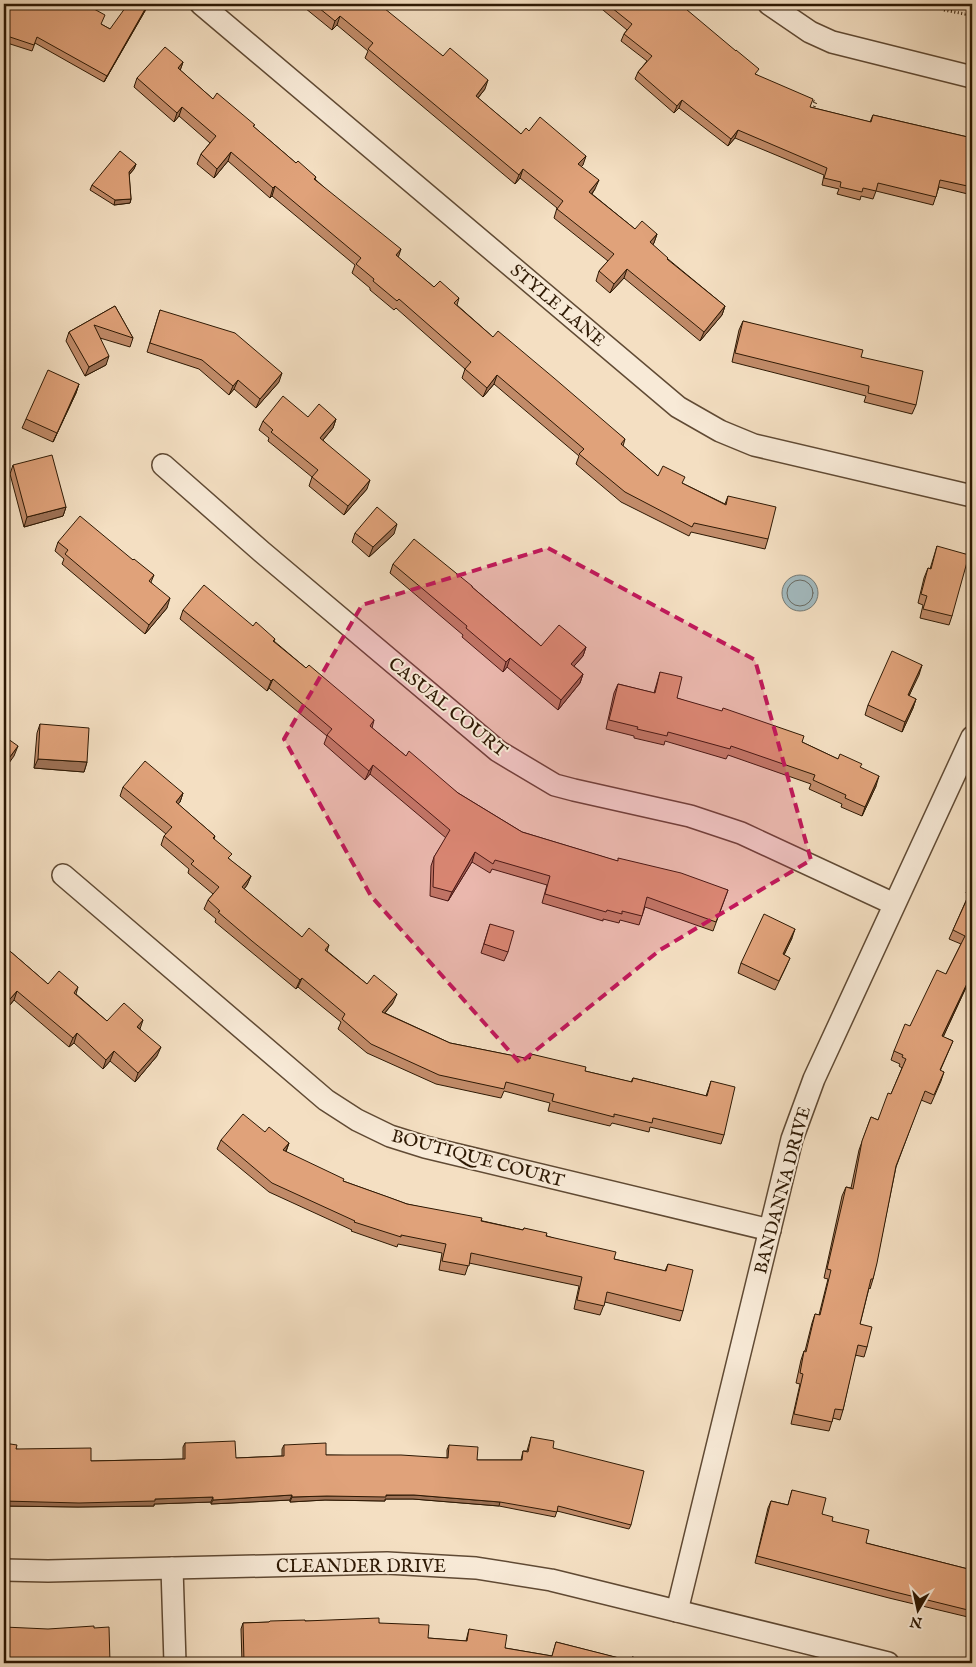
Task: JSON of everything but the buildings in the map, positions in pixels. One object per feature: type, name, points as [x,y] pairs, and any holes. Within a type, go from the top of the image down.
[{"type":"street","name":"STYLE LANE","points":[[201,4],[678,406],[720,431],[754,445],[972,496]]},
{"type":"street","points":[[769,4],[810,32],[832,42],[972,77]]},
{"type":"street","name":"CASUAL COURT","points":[[164,465],[262,552],[498,751],[554,784],[690,816],[741,833],[894,904]]},
{"type":"street","name":"BANDANNA DRIVE","points":[[677,1611],[792,1139],[814,1078],[972,737]]},
{"type":"street","name":"BOUTIQUE COURT","points":[[63,875],[326,1100],[357,1120],[390,1136],[425,1147],[770,1230]]},
{"type":"street","name":"CLEANDER DRIVE","points":[[4,1570],[48,1571],[387,1563],[476,1568],[551,1580],[888,1663]]},
{"type":"street","points":[[172,1568],[175,1663]]},
{"type":"path","points":[[944,10],[965,14],[972,12]]},
{"type":"path","points":[[808,100],[816,102],[811,116]]},
{"type":"highlighted area","points":[[548,548],[755,660],[811,860],[660,950],[520,1063],[371,896],[284,739],[362,605]]},
{"type":"water","points":[[800,575],[807,576],[813,580],[817,586],[817,600],[813,606],[807,610],[800,611],[793,610],[787,606],[783,600],[782,593],[783,586],[787,580],[793,576]]}]
